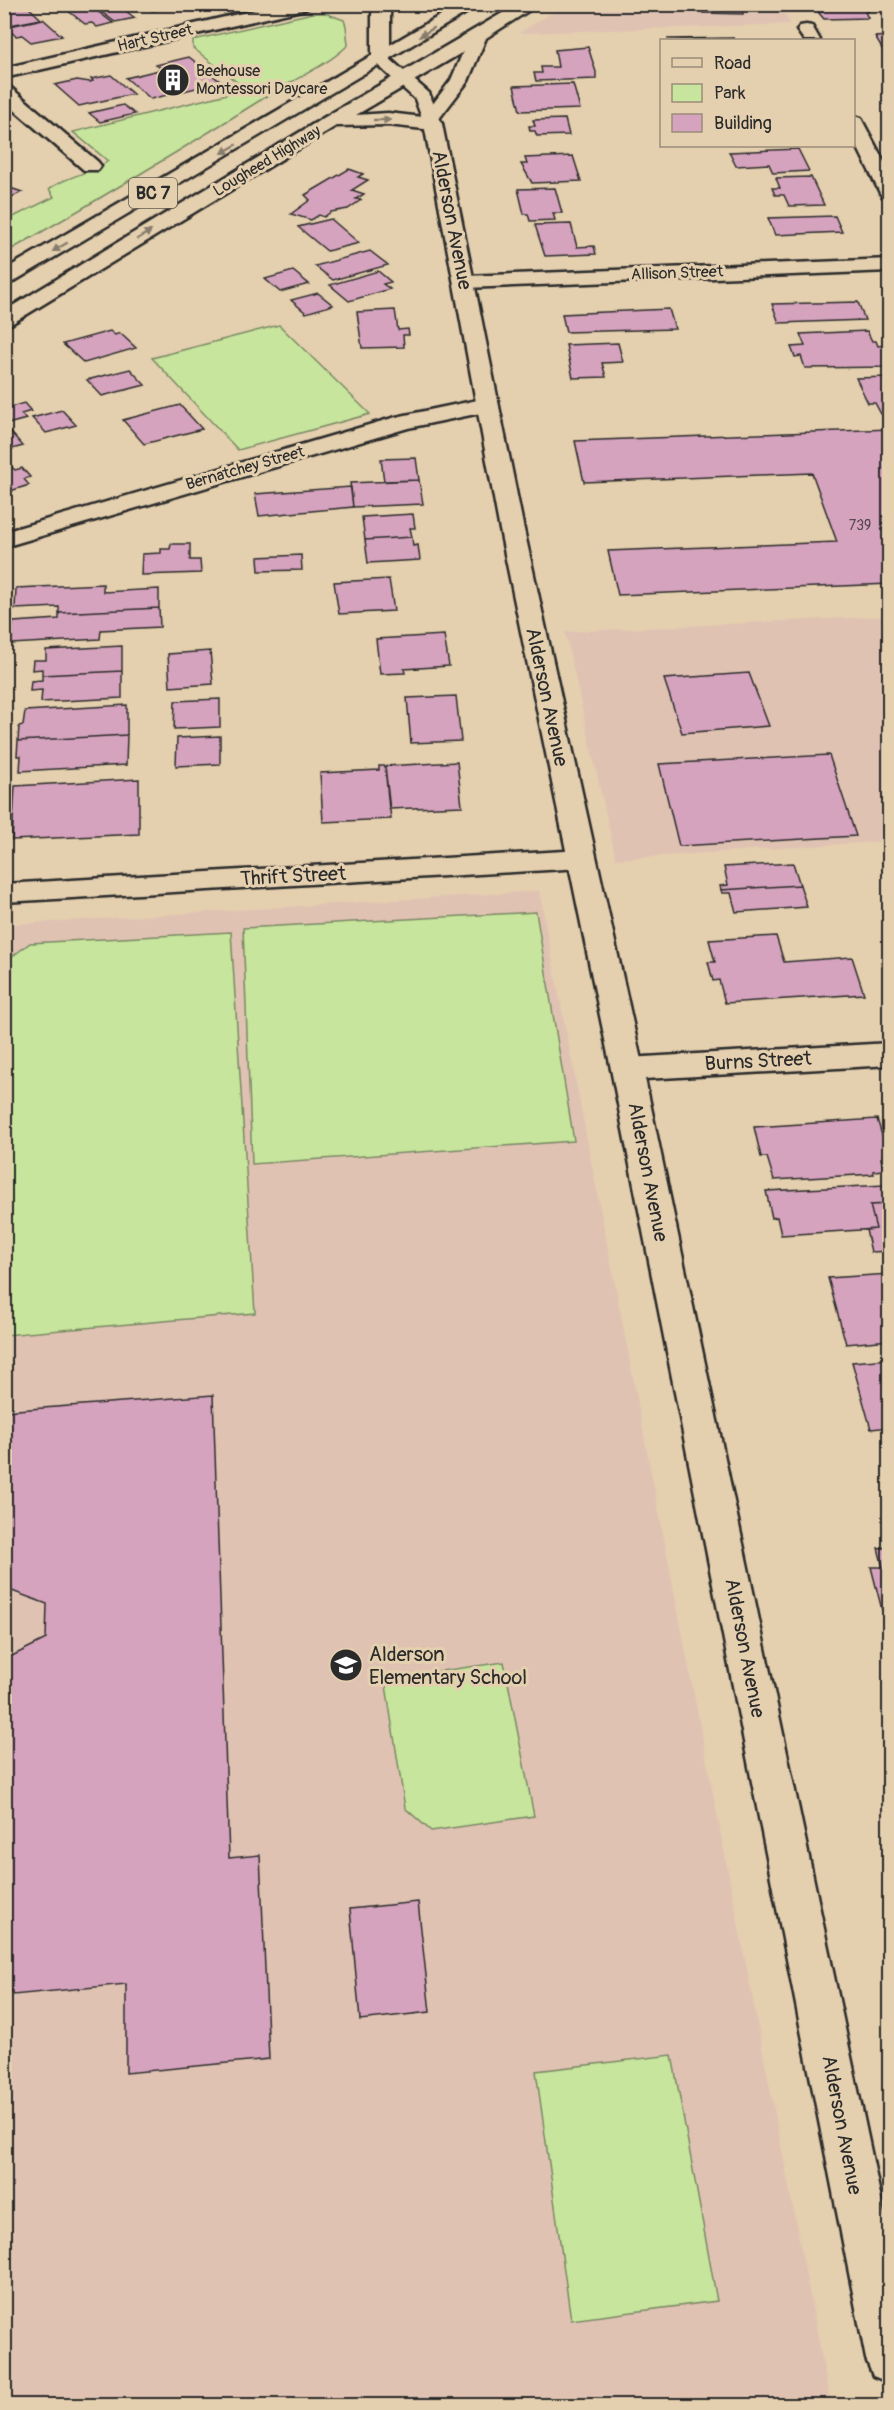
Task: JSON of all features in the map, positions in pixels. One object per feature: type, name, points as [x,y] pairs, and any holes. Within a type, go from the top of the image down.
[{"type":"street","name":"Hart Street","points":[[4,73],[306,4]]},
{"type":"street","points":[[381,60],[381,14],[384,4]]},
{"type":"street","name":"Lougheed Highway","points":[[4,279],[473,4]]},
{"type":"street","name":"Lougheed Highway","points":[[4,320],[332,121],[531,4]]},
{"type":"street","points":[[332,121],[431,120],[459,81],[479,34]]},
{"type":"street","name":"Alderson Avenue","points":[[381,60],[423,97],[431,120],[465,282],[487,405],[627,1069],[890,2359]]},
{"type":"street","points":[[4,91],[91,166]]},
{"type":"street","points":[[855,124],[890,193]]},
{"type":"street","name":"Allison Street","points":[[465,282],[890,265]]},
{"type":"street","name":"Bernatchey Street","points":[[4,540],[404,422],[487,405]]},
{"type":"street","name":"Thrift Street","points":[[4,892],[582,859]]},
{"type":"street","name":"Burns Street","points":[[627,1069],[890,1054]]},
{"type":"shaded area","points":[[567,4],[781,5],[790,24],[519,33]]},
{"type":"shaded area","points":[[889,616],[889,841],[616,859],[565,632]]},
{"type":"shaded area","name":"Alderson Elementary School","points":[[539,891],[831,2405],[5,2405],[4,925]]},
{"type":"green space","points":[[313,13],[325,13],[344,20],[348,45],[340,53],[5,253],[5,221],[54,197],[49,189],[108,161],[73,132],[227,94],[238,83],[193,48],[193,40]]},
{"type":"green space","points":[[279,325],[370,414],[238,450],[152,358]]},
{"type":"green space","points":[[536,912],[574,1141],[252,1164],[243,928]]},
{"type":"green space","points":[[231,932],[255,1313],[5,1335],[5,962],[30,943]]},
{"type":"green space","points":[[504,1662],[534,1816],[431,1831],[405,1808],[385,1679]]},
{"type":"green space","points":[[672,2055],[717,2301],[571,2320],[536,2071]]},
{"type":"building","points":[[25,4],[41,19],[10,25],[4,21],[4,7]]},
{"type":"building","points":[[124,4],[132,10],[126,11],[135,18],[115,22],[92,5]]},
{"type":"building","points":[[144,4],[180,4],[181,5],[152,11]]},
{"type":"building","points":[[703,4],[742,4],[743,14],[703,13]]},
{"type":"building","points":[[819,4],[865,4],[869,11],[865,12],[868,18],[824,19],[818,12],[823,12]]},
{"type":"building","points":[[89,5],[113,23],[97,27],[92,23],[85,24],[67,10]]},
{"type":"building","points":[[43,19],[62,36],[31,42],[22,35],[16,36],[5,27]]},
{"type":"building","points":[[890,36],[890,57],[887,57],[875,37]]},
{"type":"building","points":[[734,38],[734,39],[667,39]]},
{"type":"building","points":[[588,47],[596,79],[536,81],[534,73],[542,73],[541,67],[558,67],[555,50]]},
{"type":"building","name":"Beehouse Montessori Daycare","points":[[189,57],[221,82],[151,99],[126,78],[163,69],[156,65]]},
{"type":"building","points":[[111,75],[133,94],[79,106],[55,85],[77,80],[90,82],[93,81],[91,79]]},
{"type":"building","points":[[573,84],[580,109],[520,111],[514,86]]},
{"type":"building","points":[[123,105],[135,114],[100,122],[89,113]]},
{"type":"building","points":[[565,119],[569,135],[537,136],[535,131],[530,131],[529,126],[535,126],[533,120]]},
{"type":"building","points":[[798,149],[809,171],[773,173],[769,164],[736,166],[729,152]]},
{"type":"building","points":[[573,156],[581,181],[532,183],[521,164],[527,164],[525,158]]},
{"type":"building","points":[[349,169],[363,174],[358,177],[368,180],[352,190],[364,194],[356,199],[361,200],[348,209],[331,212],[324,217],[319,215],[311,220],[291,214],[310,200],[305,195]]},
{"type":"building","points":[[811,177],[824,205],[789,206],[784,195],[775,195],[772,188],[780,188],[776,178]]},
{"type":"building","points":[[4,186],[22,192],[4,201]]},
{"type":"building","points":[[555,188],[562,213],[553,213],[555,220],[530,221],[528,214],[524,214],[518,189]]},
{"type":"building","points":[[835,216],[842,232],[775,235],[768,218]]},
{"type":"building","points":[[331,219],[359,243],[327,251],[298,227]]},
{"type":"building","points":[[571,224],[577,247],[594,246],[596,254],[545,256],[535,225]]},
{"type":"building","points":[[370,251],[388,265],[333,280],[315,266]]},
{"type":"building","points":[[293,271],[309,284],[280,292],[265,279]]},
{"type":"building","points":[[378,271],[391,282],[383,284],[390,289],[349,301],[330,285]]},
{"type":"building","points":[[318,293],[333,305],[306,313],[291,300]]},
{"type":"building","points":[[858,302],[865,320],[779,323],[772,304]]},
{"type":"building","points":[[669,309],[675,329],[566,332],[562,314]]},
{"type":"building","points":[[395,310],[398,330],[408,329],[409,335],[403,335],[404,347],[362,348],[357,312]]},
{"type":"building","points":[[110,331],[115,335],[120,333],[136,348],[84,363],[63,344]]},
{"type":"building","points":[[867,331],[872,341],[876,341],[878,346],[886,345],[890,353],[890,367],[805,368],[801,356],[795,357],[791,347],[805,346],[800,334]]},
{"type":"building","points":[[618,343],[623,362],[602,363],[606,377],[573,378],[566,345]]},
{"type":"building","points":[[130,369],[145,385],[102,396],[87,380]]},
{"type":"building","points":[[890,377],[890,414],[881,414],[875,403],[868,403],[856,378]]},
{"type":"building","points":[[11,399],[7,402],[11,407],[24,403],[31,411],[21,414],[26,419],[4,425],[4,401]]},
{"type":"building","points":[[180,405],[202,429],[144,444],[123,420]]},
{"type":"building","points":[[62,410],[76,425],[46,433],[32,418]]},
{"type":"building","points":[[7,428],[23,446],[4,451],[4,429]]},
{"type":"building","points":[[890,429],[890,584],[618,595],[608,551],[837,542],[812,473],[584,482],[575,441]]},
{"type":"building","points":[[416,458],[419,480],[384,481],[381,459]]},
{"type":"building","points":[[4,460],[15,470],[22,468],[30,477],[24,479],[29,485],[4,493]]},
{"type":"building","points":[[419,480],[423,504],[353,507],[350,483]]},
{"type":"building","points":[[351,487],[353,507],[259,516],[255,494]]},
{"type":"building","points":[[413,514],[415,528],[410,528],[412,537],[365,540],[362,517]]},
{"type":"building","points":[[412,537],[413,546],[418,545],[420,560],[368,563],[365,540]]},
{"type":"building","points":[[171,544],[190,544],[190,560],[200,560],[201,573],[141,575],[142,554],[161,553],[161,549],[170,549]]},
{"type":"building","points":[[301,555],[302,570],[259,571],[258,557]]},
{"type":"building","points":[[389,579],[394,611],[339,614],[334,582]]},
{"type":"building","points":[[103,584],[103,592],[159,589],[159,608],[59,613],[59,607],[15,609],[16,588]]},
{"type":"building","points":[[159,608],[160,627],[101,630],[100,639],[11,644],[13,622],[59,619],[59,613]]},
{"type":"building","points":[[444,635],[449,666],[404,669],[405,673],[380,674],[376,639]]},
{"type":"building","points":[[122,646],[122,671],[42,675],[42,669],[32,670],[33,660],[46,660],[46,650]]},
{"type":"building","points":[[210,651],[213,684],[170,687],[168,654]]},
{"type":"building","points":[[122,671],[122,698],[41,702],[42,690],[30,691],[31,681],[42,680],[42,675]]},
{"type":"building","points":[[749,673],[769,726],[682,733],[664,679]]},
{"type":"building","points":[[456,696],[461,741],[411,743],[407,698]]},
{"type":"building","points":[[220,699],[220,727],[174,729],[175,701]]},
{"type":"building","points":[[127,705],[127,735],[18,741],[19,726],[23,725],[25,711]]},
{"type":"building","points":[[127,735],[126,765],[20,771],[21,756],[17,756],[18,741]]},
{"type":"building","points":[[220,736],[220,764],[176,766],[177,738]]},
{"type":"building","points":[[829,755],[856,836],[679,846],[659,764]]},
{"type":"building","points":[[457,762],[462,806],[389,809],[385,766]]},
{"type":"building","points":[[379,766],[385,766],[391,819],[323,822],[320,773],[379,770]]},
{"type":"building","points":[[139,779],[139,834],[12,840],[15,786]]},
{"type":"building","points":[[793,863],[800,885],[721,890],[720,886],[728,885],[724,867]]},
{"type":"building","points":[[800,885],[807,907],[736,912],[731,893],[722,893],[721,890]]},
{"type":"building","points":[[776,936],[784,962],[852,957],[864,994],[725,1003],[719,980],[713,981],[708,962],[715,962],[709,940]]},
{"type":"building","points":[[877,1119],[889,1158],[881,1158],[884,1170],[873,1171],[874,1174],[774,1180],[767,1157],[761,1157],[754,1127]]},
{"type":"building","points":[[885,1185],[890,1204],[870,1205],[876,1229],[781,1235],[777,1217],[772,1218],[766,1191]]},
{"type":"building","points":[[890,1204],[890,1251],[871,1252],[866,1230],[876,1229],[870,1205]]},
{"type":"building","points":[[890,1274],[890,1340],[846,1344],[828,1278]]},
{"type":"building","points":[[890,1359],[890,1427],[871,1429],[852,1362]]},
{"type":"building","points":[[213,1395],[229,1858],[260,1855],[269,2059],[126,2073],[126,1984],[13,1995],[13,1991],[4,1992],[4,1660],[46,1639],[47,1604],[4,1588],[4,1411]]},
{"type":"building","points":[[890,1547],[890,1609],[882,1610],[871,1567],[883,1567],[878,1548]]},
{"type":"building","points":[[890,1609],[890,1637],[882,1610]]},
{"type":"building","points":[[418,1902],[430,2012],[360,2020],[350,1909]]},
{"type":"place","name":"Beehouse Montessori Daycare","points":[[173,80]]},
{"type":"place","name":"Alderson Elementary School","points":[[346,1665]]}]
